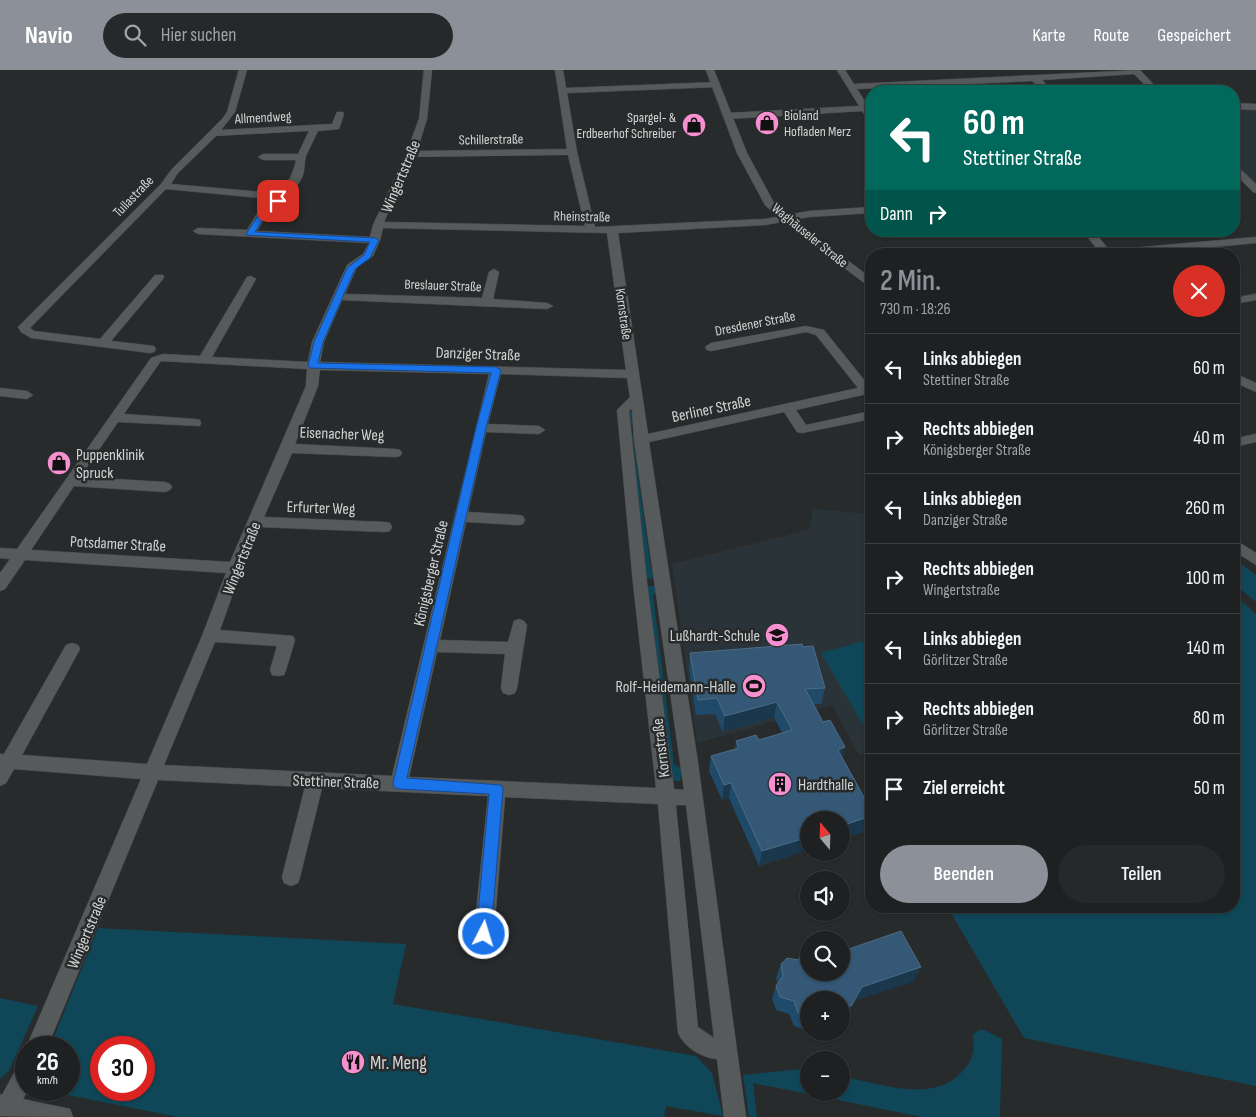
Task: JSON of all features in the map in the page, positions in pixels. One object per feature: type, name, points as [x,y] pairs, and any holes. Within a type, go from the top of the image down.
[{"type":"street","name":"Tullastraße","points":[[24,330],[26,325],[164,186],[174,172],[231,112],[243,70]]},
{"type":"street","name":"Wingertstraße","points":[[41,1036],[210,636],[235,568],[312,386],[313,366],[318,342],[352,266],[368,256],[375,240],[378,225],[411,154],[423,119],[428,70]]},
{"type":"street","points":[[559,70],[572,152],[591,230]]},
{"type":"street","name":"Waghäuseler Straße","points":[[710,70],[742,154],[764,196],[785,218],[865,278]]},
{"type":"street","points":[[728,116],[865,108],[841,70]]},
{"type":"street","points":[[950,70],[958,82]]},
{"type":"street","points":[[891,85],[1034,78],[1136,70],[1150,85]]},
{"type":"street","points":[[1034,78],[1042,85]]},
{"type":"street","points":[[562,91],[716,84]]},
{"type":"street","points":[[853,87],[865,86]]},
{"type":"street","points":[[1240,106],[1256,107]]},
{"type":"street","name":"Allmendweg","points":[[213,133],[336,127],[340,114]]},
{"type":"street","name":"Allmendweg","points":[[270,200],[284,193],[298,175],[301,157],[315,128]]},
{"type":"street","name":"Schillerstraße","points":[[411,154],[572,152]]},
{"type":"street","points":[[263,157],[301,157]]},
{"type":"street","points":[[1240,174],[1253,187]]},
{"type":"street","points":[[164,186],[262,195],[270,200],[250,234]]},
{"type":"street","points":[[1240,186],[1253,187]]},
{"type":"street","name":"Rheinstraße","points":[[378,225],[612,230],[765,222],[809,214],[865,210]]},
{"type":"street","name":"Kornstraße","points":[[612,230],[693,798],[735,1117]]},
{"type":"street","points":[[198,231],[375,240]]},
{"type":"street","points":[[1092,237],[1101,248]]},
{"type":"street","points":[[1170,248],[1256,240]]},
{"type":"street","points":[[487,302],[494,272]]},
{"type":"street","points":[[103,343],[159,277]]},
{"type":"street","points":[[204,360],[251,279]]},
{"type":"street","points":[[1240,300],[1256,296]]},
{"type":"street","name":"Breslauer Straße","points":[[338,297],[547,306]]},
{"type":"street","name":"Dresdener Straße","points":[[710,347],[806,329],[820,332],[865,385]]},
{"type":"street","name":"Danziger Straße","points":[[24,330],[31,334],[103,343],[156,356],[204,360],[313,366],[632,374]]},
{"type":"street","points":[[0,585],[156,356]]},
{"type":"street","name":"Königsberger Straße","points":[[399,783],[496,370]]},
{"type":"street","points":[[1240,381],[1256,388]]},
{"type":"street","name":"Berliner Straße","points":[[642,440],[865,391]]},
{"type":"street","points":[[0,392],[27,394]]},
{"type":"street","name":"Kornstraße","points":[[636,398],[623,410],[640,583],[666,797],[688,1033],[709,1048],[725,1050]]},
{"type":"street","points":[[788,408],[802,429],[865,415]]},
{"type":"street","points":[[115,418],[195,423]]},
{"type":"street","points":[[481,428],[539,430]]},
{"type":"street","points":[[1240,442],[1256,438]]},
{"type":"street","name":"Eisenacher Weg","points":[[287,448],[395,453]]},
{"type":"street","points":[[70,481],[165,487]]},
{"type":"street","points":[[461,517],[518,520]]},
{"type":"street","name":"Erfurter Weg","points":[[256,522],[385,527]]},
{"type":"street","points":[[1240,548],[1256,560]]},
{"type":"street","name":"Potsdamer Straße","points":[[0,553],[235,568]]},
{"type":"street","points":[[509,688],[519,624]]},
{"type":"street","points":[[210,636],[287,640],[278,670]]},
{"type":"street","points":[[432,646],[514,648]]},
{"type":"street","points":[[0,778],[4,761],[72,649]]},
{"type":"street","name":"Stettiner Straße","points":[[4,761],[152,772],[693,798]]},
{"type":"street","points":[[291,877],[316,780]]},
{"type":"street","points":[[484,934],[496,789]]},
{"type":"street","points":[[15,1088],[4,1105],[62,1117]]},
{"type":"shaded area","points":[[1240,107],[1256,108],[1256,186],[1240,170]]},
{"type":"shaded area","points":[[633,410],[635,423],[631,425],[651,570],[656,574],[657,578],[646,579],[627,415]]},
{"type":"shaded area","name":"Lußhardt-Schule","points":[[813,509],[865,514],[865,754],[859,755],[832,705],[697,743],[672,564],[809,530]]},
{"type":"shaded area","points":[[1240,563],[1256,575],[1256,602],[1240,589]]},
{"type":"shaded area","points":[[646,586],[658,586],[658,592],[653,595],[674,764],[682,769],[680,781],[671,781]]},
{"type":"shaded area","points":[[1240,600],[1256,614],[1256,1086],[1024,1038],[951,913],[1240,913]]},
{"type":"shaded area","points":[[865,641],[865,728],[821,653]]},
{"type":"shaded area","points":[[98,928],[406,944],[393,1004],[696,1056],[712,1073],[723,1116],[666,1106],[664,1117],[178,1117],[98,1101],[155,1101],[155,1036],[90,1036],[90,1099],[80,1097],[80,1036],[54,1036]]},
{"type":"shaded area","points":[[0,998],[38,1006],[25,1036],[15,1036],[15,1058],[9,1071],[0,1079]]},
{"type":"shaded area","points":[[982,1029],[1002,1039],[1000,1117],[922,1117],[842,1101],[850,1101],[850,1078],[903,1089],[934,1088],[948,1082],[961,1073],[968,1064],[974,1046],[973,1034]]},
{"type":"shaded area","points":[[800,1069],[800,1092],[753,1083],[757,1117],[749,1117],[743,1075]]},
{"type":"building","points":[[802,644],[803,647],[813,646],[825,688],[805,689],[823,722],[830,720],[845,747],[838,750],[865,799],[865,818],[850,823],[850,811],[800,811],[800,840],[762,851],[731,783],[724,785],[711,756],[739,748],[736,741],[756,735],[759,740],[792,730],[777,702],[725,716],[717,698],[698,700],[690,653]]},
{"type":"building","points":[[901,931],[921,967],[862,987],[851,1006],[850,991],[800,991],[800,1014],[794,1001],[780,997],[776,986],[783,976],[781,964],[787,958],[798,960],[800,957],[800,981],[850,981],[850,949]]},
{"type":"place","name":"Bioland Hofladen Merz","points":[[767,123]]},
{"type":"place","name":"Spargel- & Erdbeerhof Schreiber","points":[[694,125]]},
{"type":"place","name":"Puppenklinik Spruck","points":[[59,463]]},
{"type":"place","name":"Lußhardt-Schule","points":[[777,635]]},
{"type":"place","name":"Rolf-Heidemann-Halle","points":[[754,686]]},
{"type":"place","name":"Hardthalle","points":[[780,784]]},
{"type":"place","name":"Mr. Meng","points":[[353,1062]]},
{"type":"route","points":[[278,201],[268,204],[250,234],[375,240],[368,256],[354,264],[351,268],[318,342],[313,366],[496,370],[399,783],[496,789],[484,934]]}]
